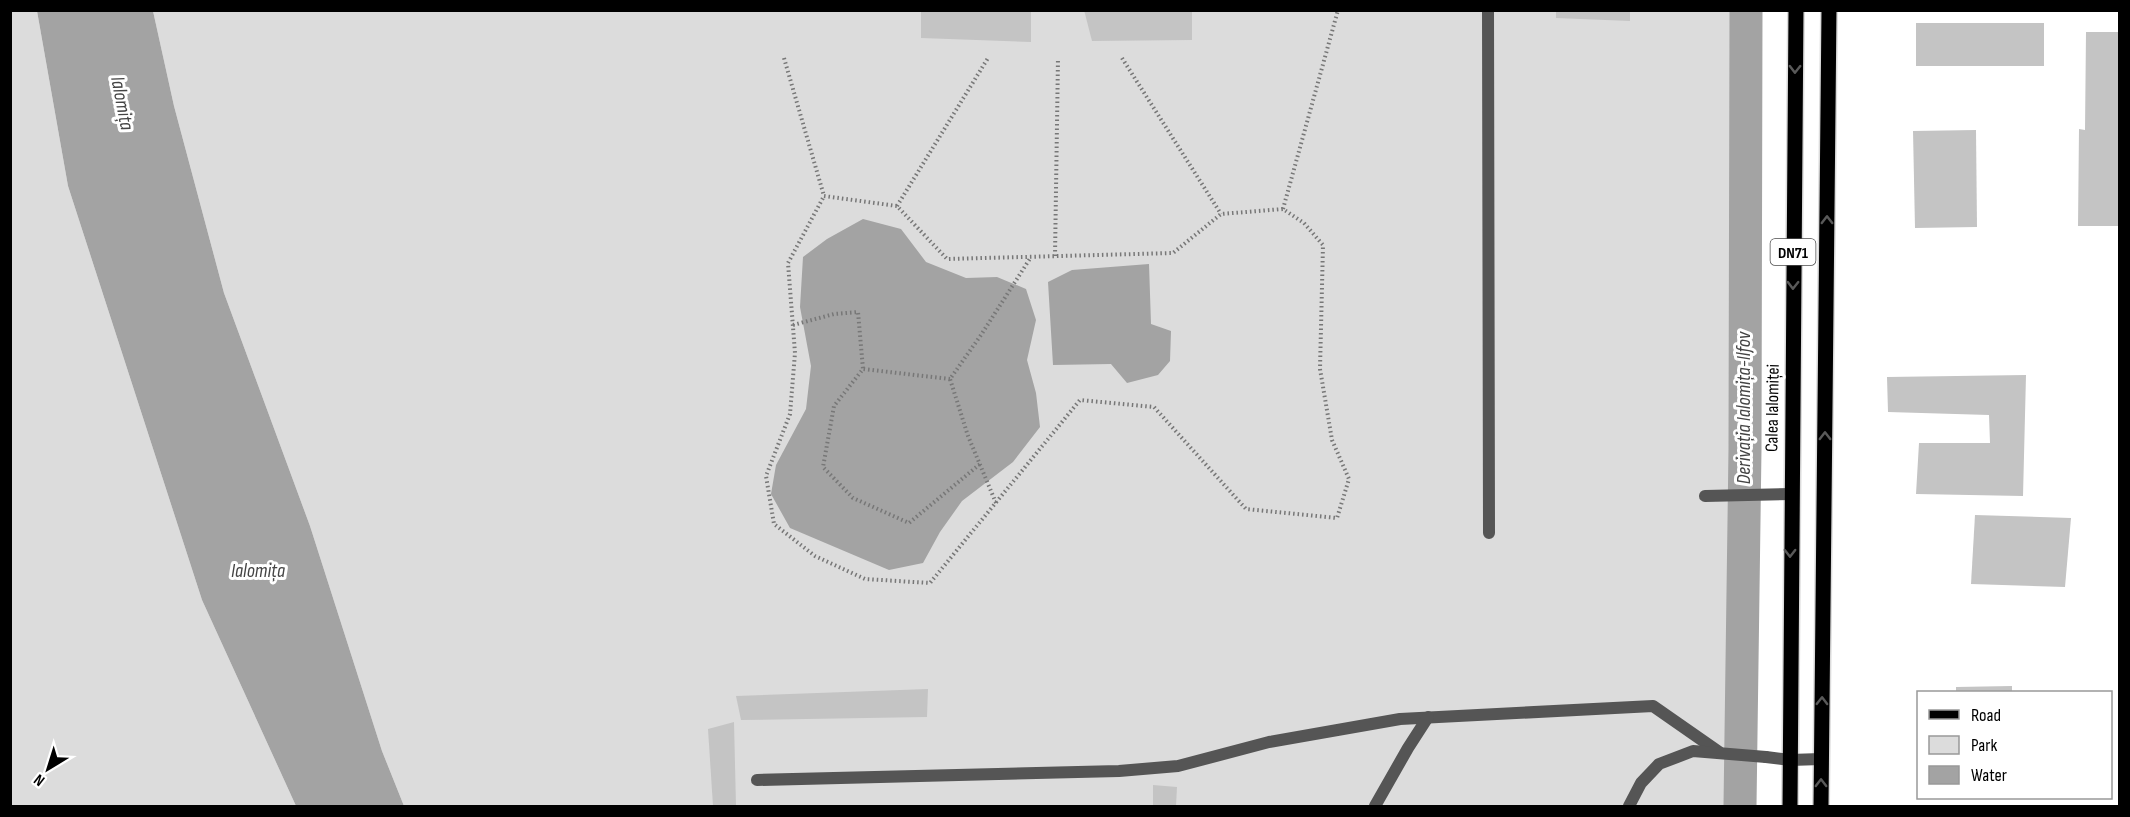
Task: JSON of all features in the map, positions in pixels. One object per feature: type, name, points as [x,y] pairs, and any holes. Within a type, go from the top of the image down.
[{"type":"main road","name":"Calea Ialomiței","points":[[1790,807],[1796,10]]},
{"type":"main road","name":"DN71","points":[[1821,807],[1829,10]]},
{"type":"street","points":[[1488,10],[1489,533]]},
{"type":"street","points":[[1705,496],[1791,494]]},
{"type":"street","points":[[757,780],[1119,771],[1178,766],[1269,742],[1400,718],[1653,706],[1719,752]]},
{"type":"street","points":[[1375,807],[1428,717]]},
{"type":"street","points":[[1629,807],[1641,783],[1659,764],[1693,751],[1790,760],[1821,759]]},
{"type":"path","points":[[1283,209],[1338,10]]},
{"type":"path","points":[[784,58],[824,196],[788,263],[795,353],[790,414],[766,476],[774,524],[815,556],[865,579],[930,583],[1080,400],[1154,407],[1246,509],[1337,518],[1349,479],[1332,440],[1320,369],[1323,245],[1304,223],[1283,209],[1221,214],[1173,253],[947,259],[897,206],[824,196]]},
{"type":"path","points":[[897,206],[988,58]]},
{"type":"path","points":[[1055,256],[1058,58]]},
{"type":"path","points":[[1122,58],[1221,214]]},
{"type":"path","points":[[950,379],[1031,256]]},
{"type":"path","points":[[793,325],[858,312],[863,369],[834,406],[823,467],[854,498],[909,523],[980,464]]},
{"type":"path","points":[[863,369],[950,379]]},
{"type":"path","points":[[950,379],[968,436],[996,503]]},
{"type":"green space","points":[[10,11],[37,11],[68,186],[202,600],[296,806],[11,806]]},
{"type":"green space","points":[[153,11],[1761,11],[1757,217],[1755,806],[404,806],[382,751],[310,526],[224,293],[174,106]]},
{"type":"water","name":"Ialomița","points":[[37,11],[153,11],[174,106],[224,293],[310,526],[382,751],[404,806],[296,806],[202,600],[68,186]]},
{"type":"water","points":[[863,219],[901,229],[926,262],[966,278],[997,277],[1026,289],[1036,320],[1027,360],[1036,393],[1040,427],[1013,462],[962,501],[940,532],[923,563],[889,570],[790,528],[771,494],[776,465],[806,409],[811,366],[800,307],[803,257],[827,239]]},
{"type":"water","points":[[1149,264],[1151,324],[1171,331],[1170,361],[1158,375],[1127,383],[1111,364],[1053,365],[1048,282],[1072,270]]},
{"type":"building","points":[[921,10],[1031,10],[1031,42],[921,38]]},
{"type":"building","points":[[1084,10],[1192,10],[1192,40],[1092,41]]},
{"type":"building","points":[[1556,10],[1630,10],[1630,21],[1556,18]]},
{"type":"building","points":[[1916,23],[2044,23],[2044,66],[1916,66]]},
{"type":"building","points":[[2086,32],[2120,32],[2120,226],[2078,226],[2079,129],[2085,130]]},
{"type":"building","points":[[1976,130],[1977,227],[1915,228],[1913,131]]},
{"type":"building","points":[[2026,375],[2023,496],[1916,494],[1919,443],[1990,443],[1989,415],[1888,412],[1887,377]]},
{"type":"building","points":[[1975,515],[2071,518],[2065,587],[1971,584]]},
{"type":"building","points":[[2012,686],[2012,691],[1956,691],[1956,687]]},
{"type":"building","points":[[928,689],[927,717],[741,720],[736,696]]},
{"type":"building","points":[[734,722],[736,806],[713,806],[708,729]]},
{"type":"building","points":[[1153,785],[1177,787],[1176,806],[1153,806]]},
{"type":"waterway","name":"Derivația Ialomița-Ilfov","points":[[1740,806],[1745,449],[1746,10]]}]
